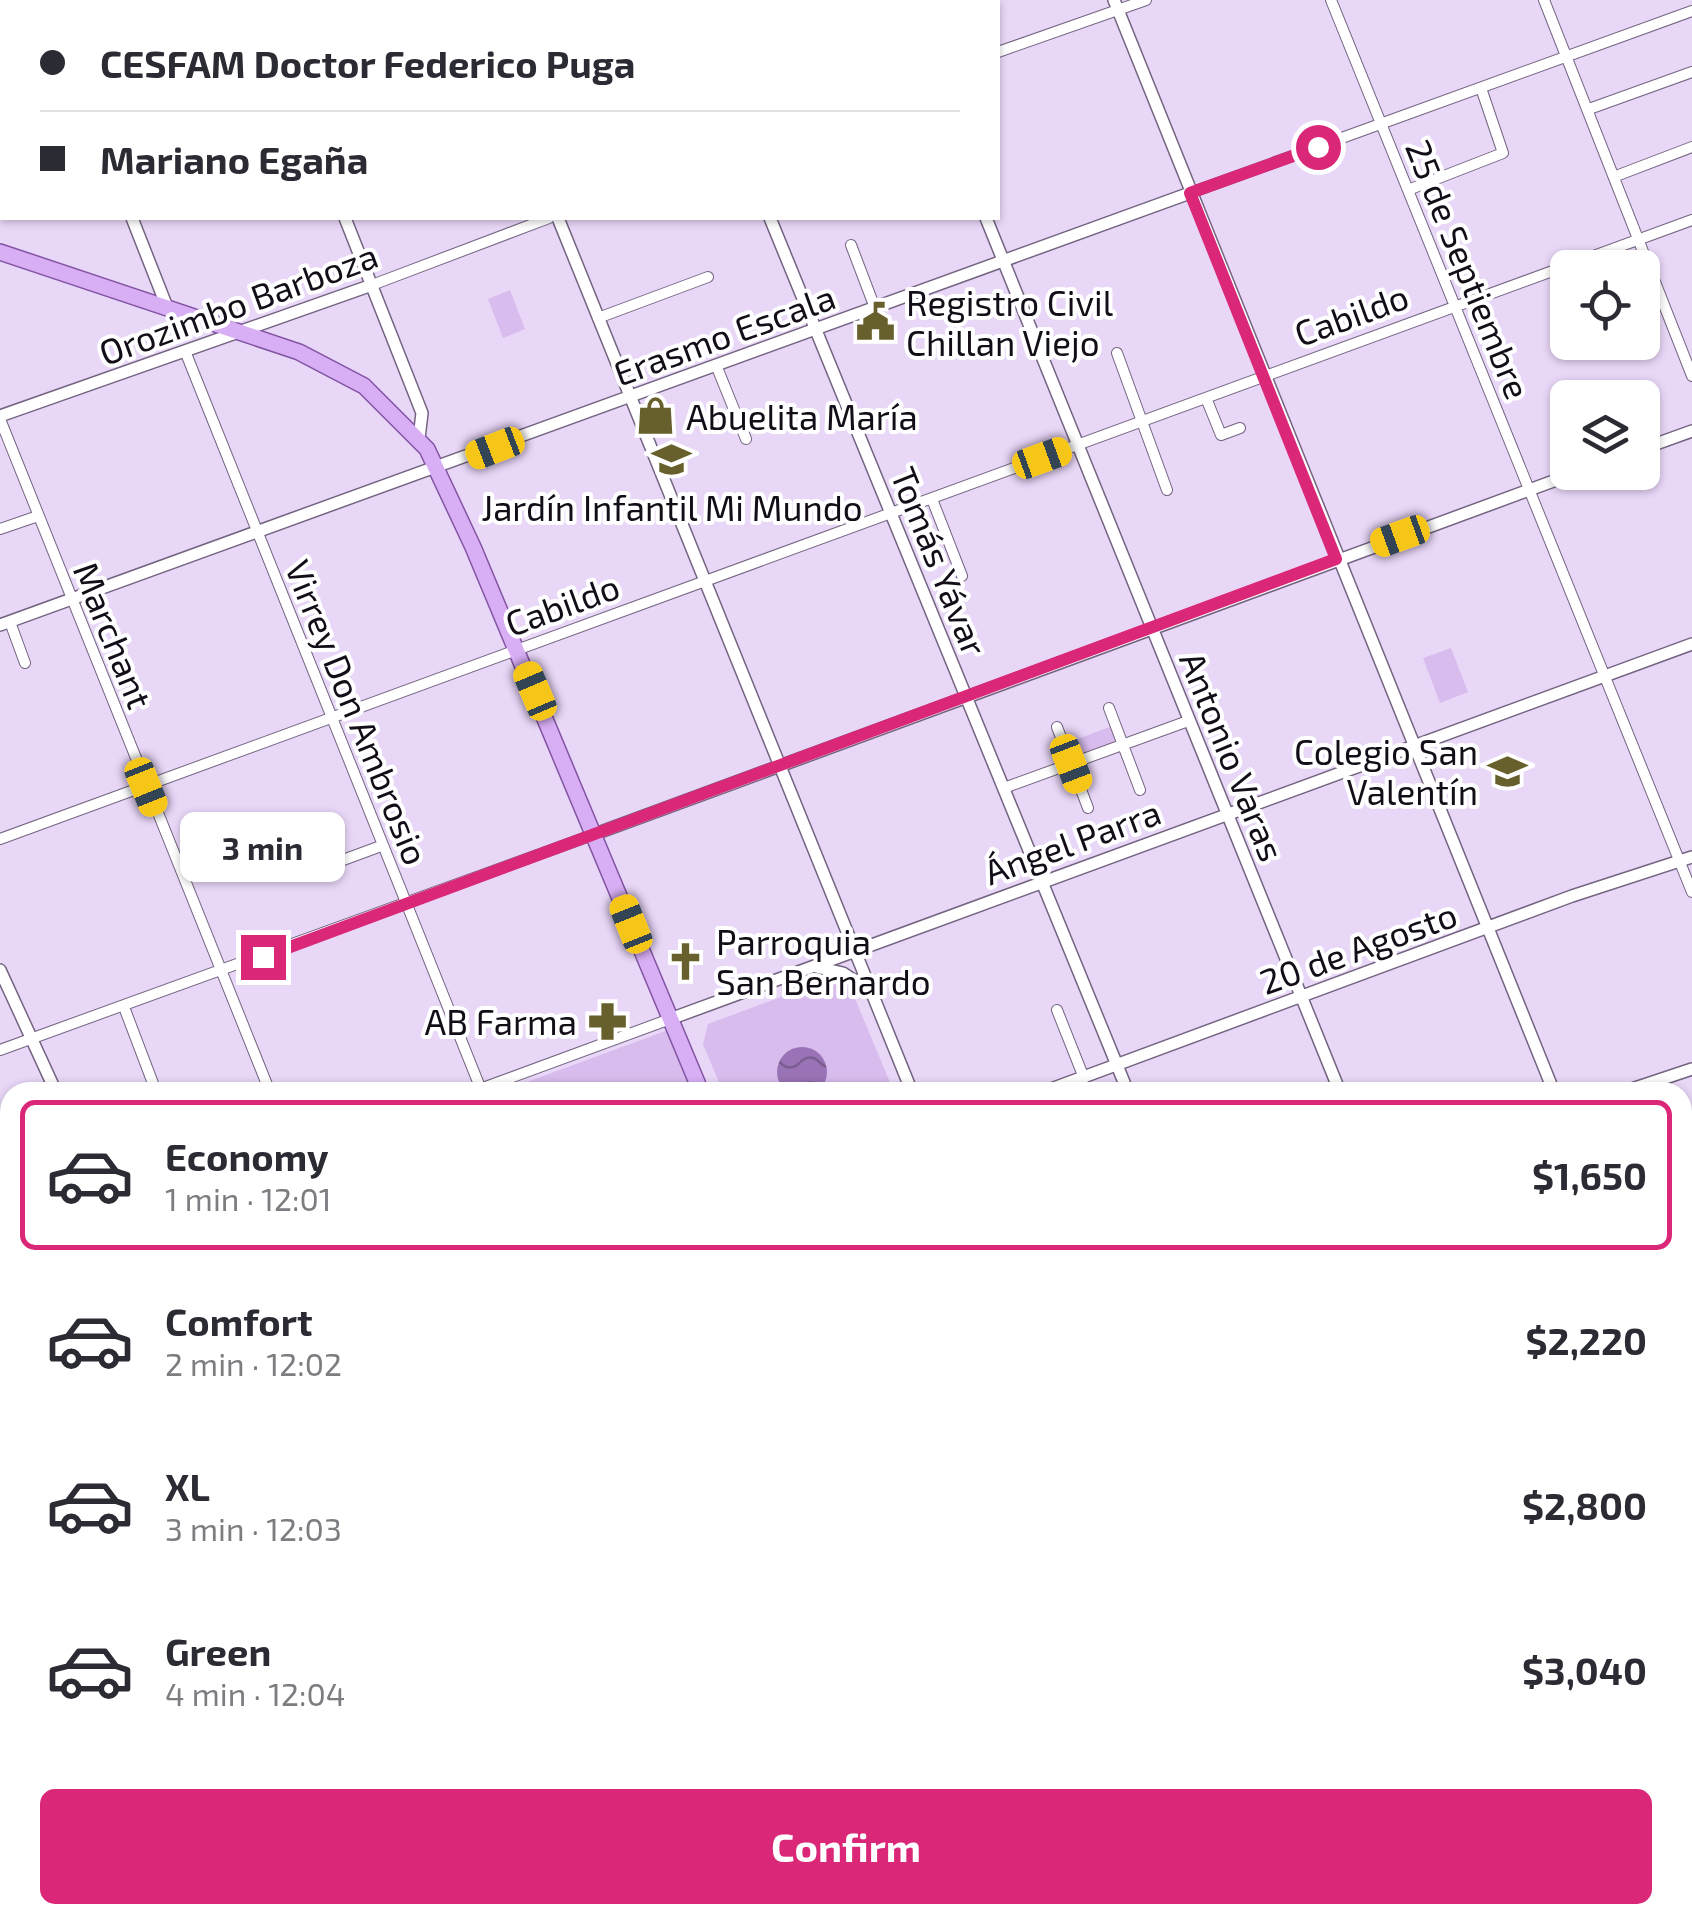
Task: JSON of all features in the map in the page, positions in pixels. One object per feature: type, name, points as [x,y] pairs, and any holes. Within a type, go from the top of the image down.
[{"type":"main road","points":[[0,252],[335,368],[364,386],[419,438],[438,469],[517,650],[696,1082]]},
{"type":"street","points":[[1000,51],[1116,5],[1146,0]]},
{"type":"street","name":"25 de Septiembre","points":[[1331,0],[1604,676],[1686,859],[1692,892]]},
{"type":"street","points":[[1544,0],[1692,376]]},
{"type":"street","points":[[1116,5],[1262,376],[1550,1082]]},
{"type":"street","name":"Erasmo Escala","points":[[5,624],[1692,11]]},
{"type":"street","points":[[1589,109],[1692,72]]},
{"type":"street","points":[[1408,190],[1503,152],[1480,88]]},
{"type":"street","points":[[1616,176],[1692,147]]},
{"type":"street","points":[[133,220],[167,307]]},
{"type":"street","points":[[346,220],[422,413],[419,438]]},
{"type":"street","name":"Orozimbo Barboza","points":[[0,418],[544,220]]},
{"type":"street","points":[[559,220],[908,1082]]},
{"type":"street","name":"Tomás Yávar","points":[[771,220],[1124,1082]]},
{"type":"street","name":"Antonio Varas","points":[[987,220],[1336,1082]]},
{"type":"street","name":"Cabildo","points":[[0,839],[1692,220]]},
{"type":"street","points":[[851,245],[874,308]]},
{"type":"street","points":[[598,318],[708,277]]},
{"type":"street","name":"Virrey Don Ambrosio","points":[[185,351],[474,1082]]},
{"type":"street","points":[[1117,353],[1168,490]]},
{"type":"street","points":[[716,366],[746,439]]},
{"type":"street","points":[[1206,398],[1221,435],[1240,428]]},
{"type":"street","name":"Marchant","points":[[0,418],[5,447],[38,516],[266,1082]]},
{"type":"street","points":[[1660,443],[1692,431]]},
{"type":"street","points":[[0,1050],[222,972],[1550,482]]},
{"type":"street","points":[[932,500],[962,576]]},
{"type":"street","points":[[0,529],[38,516]]},
{"type":"street","points":[[5,624],[25,662]]},
{"type":"street","name":"Ángel Parra","points":[[504,1082],[852,950],[1692,644]]},
{"type":"street","points":[[1109,708],[1140,790]]},
{"type":"street","points":[[1004,788],[1188,721]]},
{"type":"street","points":[[1057,727],[1088,808]]},
{"type":"street","points":[[324,867],[382,846]]},
{"type":"street","name":"20 de Agosto","points":[[1072,1082],[1487,928],[1686,859]]},
{"type":"street","points":[[811,966],[843,973],[870,992]]},
{"type":"street","points":[[0,970],[52,1082]]},
{"type":"street","points":[[124,1006],[152,1082]]},
{"type":"street","points":[[1057,1010],[1084,1078]]},
{"type":"street","points":[[1653,1082],[1692,1069]]},
{"type":"shaded area","points":[[510,290],[525,329],[503,338],[488,299]]},
{"type":"shaded area","points":[[1451,648],[1468,692],[1440,703],[1423,658]]},
{"type":"shaded area","points":[[1112,726],[1118,741],[1073,758],[1067,743]]},
{"type":"shaded area","points":[[827,980],[851,989],[890,1082],[719,1082],[703,1044],[708,1024]]},
{"type":"shaded area","points":[[668,1030],[690,1082],[527,1082]]},
{"type":"water","points":[[792,1049],[812,1049],[825,1062],[825,1082],[779,1082],[779,1062]]},
{"type":"place","name":"Registro Civil Chillan Viejo","points":[[876,322]]},
{"type":"place","name":"Abuelita María","points":[[656,416]]},
{"type":"place","name":"Jardín Infantil Mi Mundo","points":[[672,460]]},
{"type":"place","name":"Colegio San Valentín","points":[[1508,771]]},
{"type":"place","name":"Parroquia San Bernardo","points":[[686,961]]},
{"type":"place","name":"AB Farma","points":[[607,1021]]},
{"type":"route","points":[[263,957],[1336,559],[1190,193],[1318,147]]}]
